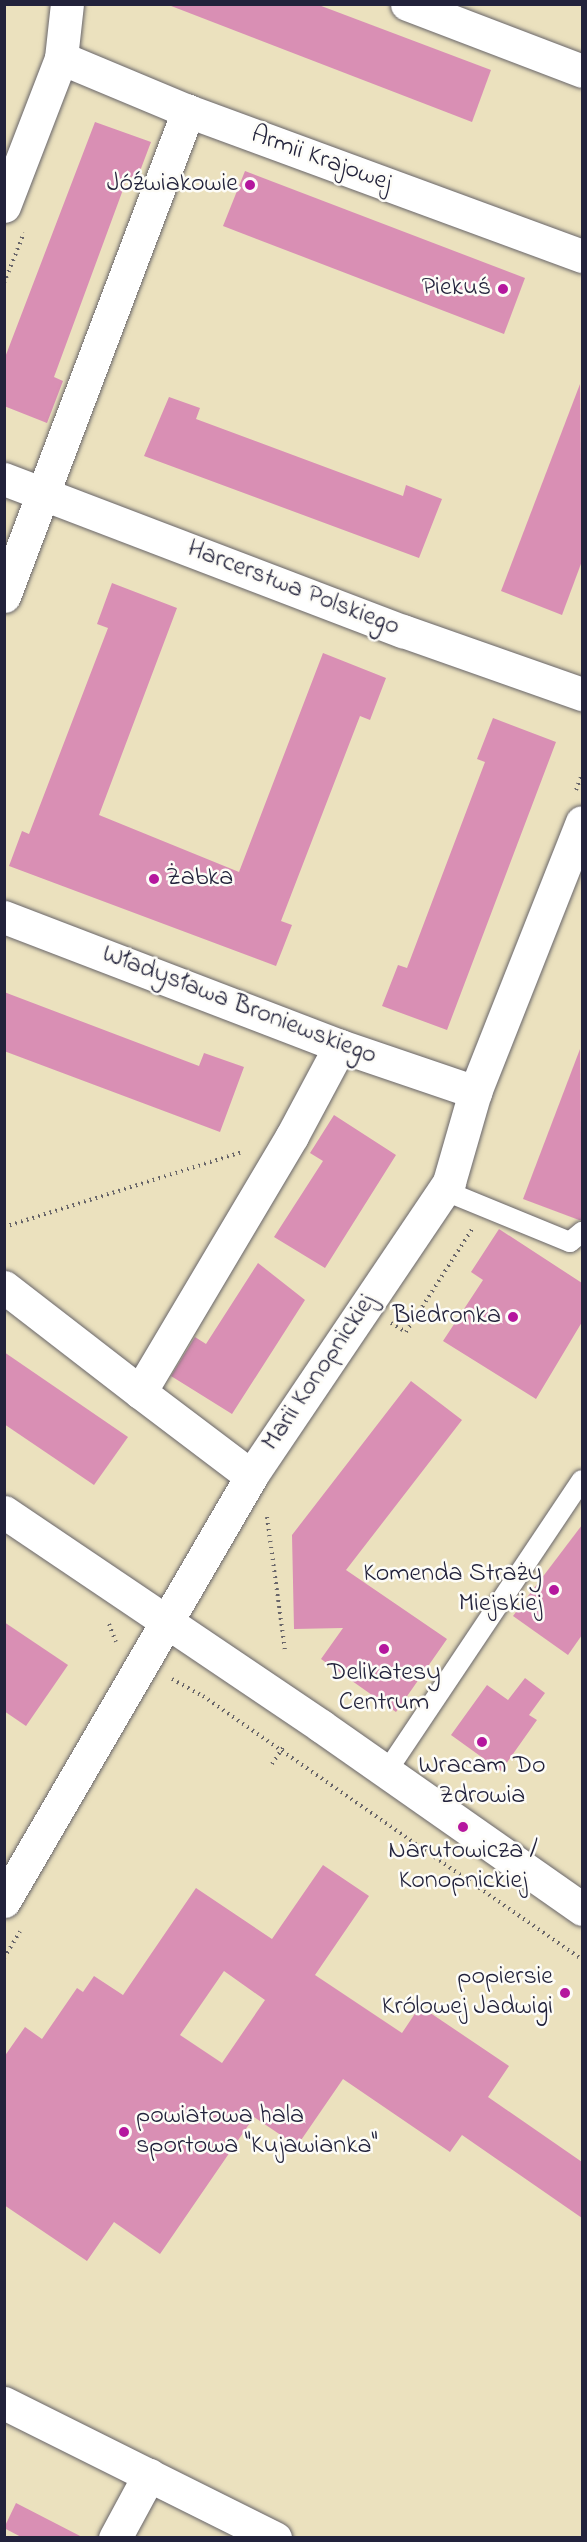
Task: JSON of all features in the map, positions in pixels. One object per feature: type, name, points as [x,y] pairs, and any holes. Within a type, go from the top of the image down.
[{"type":"street","points":[[15,217],[61,58],[67,4]]},
{"type":"street","points":[[407,4],[582,71]]},
{"type":"street","name":"Armii Krajowej","points":[[61,58],[188,111],[582,256]]},
{"type":"street","points":[[4,596],[188,111]]},
{"type":"street","name":"Harcerstwa Polskiego","points":[[4,479],[392,627],[582,694]]},
{"type":"street","name":"Marii Konopnickiej","points":[[4,1901],[251,1476],[443,1190],[475,1092],[582,822]]},
{"type":"street","name":"Władysława Broniewskiego","points":[[4,916],[340,1046],[475,1092]]},
{"type":"street","points":[[140,1392],[292,1136],[340,1046]]},
{"type":"street","points":[[4,1287],[251,1476]]},
{"type":"street","points":[[4,1512],[387,1771],[582,1909]]},
{"type":"street","points":[[4,2403],[276,2538]]},
{"type":"street","points":[[115,2538],[149,2475]]},
{"type":"lane","points":[[443,1190],[570,1242],[582,1232]]},
{"type":"lane","points":[[387,1771],[582,1480]]},
{"type":"path","points":[[4,283],[15,217]]},
{"type":"path","points":[[4,1227],[292,1136]]},
{"type":"path","points":[[266,1510],[285,1651]]},
{"type":"path","points":[[108,1622],[115,1641],[142,1661],[203,1696],[582,1959]]},
{"type":"path","points":[[272,1764],[285,1745]]},
{"type":"building","points":[[166,4],[316,4],[491,70],[472,122]]},
{"type":"building","points":[[95,122],[151,142],[137,179],[128,176],[54,377],[63,381],[47,423],[4,406],[4,360]]},
{"type":"building","points":[[245,171],[525,278],[504,334],[223,226]]},
{"type":"building","points":[[580,384],[582,561],[562,615],[501,591]]},
{"type":"building","points":[[169,397],[200,408],[196,419],[403,496],[406,485],[442,499],[419,558],[144,456]]},
{"type":"building","points":[[112,583],[177,608],[99,815],[239,872],[323,653],[386,678],[370,720],[360,716],[281,921],[292,925],[276,966],[9,866],[22,831],[29,834],[108,628],[97,624]]},
{"type":"building","points":[[493,718],[556,742],[447,1030],[382,1006],[398,965],[407,968],[485,762],[477,759]]},
{"type":"building","points":[[4,992],[199,1066],[204,1053],[244,1067],[220,1132],[4,1051]]},
{"type":"building","points":[[580,1049],[582,1220],[523,1199]]},
{"type":"building","points":[[334,1115],[396,1155],[325,1268],[274,1237],[323,1161],[310,1153]]},
{"type":"building","name":"Biedronka","points":[[499,1229],[582,1283],[582,1322],[536,1399],[443,1341],[483,1280],[471,1272]]},
{"type":"building","points":[[258,1263],[305,1300],[232,1414],[171,1376],[195,1337],[206,1344]]},
{"type":"building","points":[[4,1352],[128,1437],[94,1485],[4,1424]]},
{"type":"building","points":[[411,1381],[462,1420],[346,1570],[447,1639],[396,1712],[321,1659],[343,1628],[294,1629],[292,1535]]},
{"type":"building","name":"Komenda Straży Miejskiej","points":[[582,1525],[582,1635],[568,1655],[513,1616]]},
{"type":"building","points":[[4,1622],[68,1665],[26,1726],[4,1711]]},
{"type":"building","points":[[525,1678],[545,1693],[529,1715],[537,1720],[501,1771],[451,1735],[487,1685],[508,1700]]},
{"type":"building","points":[[323,1865],[369,1896],[315,1975],[402,2033],[420,2006],[509,2066],[488,2097],[582,2162],[582,2218],[462,2135],[450,2152],[343,2079],[297,2146],[254,2117],[160,2254],[114,2222],[87,2261],[4,2205],[4,2057],[25,2027],[42,2039],[77,1988],[83,1992],[94,1976],[123,1995],[196,1888],[272,1939]],"holes":[[[224,1971],[265,2000],[222,2063],[180,2035]]]},
{"type":"building","points":[[16,2503],[84,2538],[23,2538],[4,2528]]},
{"type":"place","name":"Jóźwiakowie","points":[[250,185]]},
{"type":"place","name":"Piekuś","points":[[503,289]]},
{"type":"place","name":"Żabka","points":[[154,879]]},
{"type":"place","name":"Biedronka","points":[[513,1317]]},
{"type":"place","name":"Komenda Straży Miejskiej","points":[[554,1590]]},
{"type":"place","name":"Delikatesy Centrum","points":[[384,1649]]},
{"type":"place","name":"Wracam Do Zdrowia","points":[[482,1742]]},
{"type":"place","name":"Narutowicza / Konopnickiej","points":[[463,1827]]},
{"type":"place","name":"popiersie Królowej Jadwigi","points":[[565,1993]]},
{"type":"place","name":"powiatowa hala sportowa \"Kujawianka\"","points":[[124,2132]]}]
